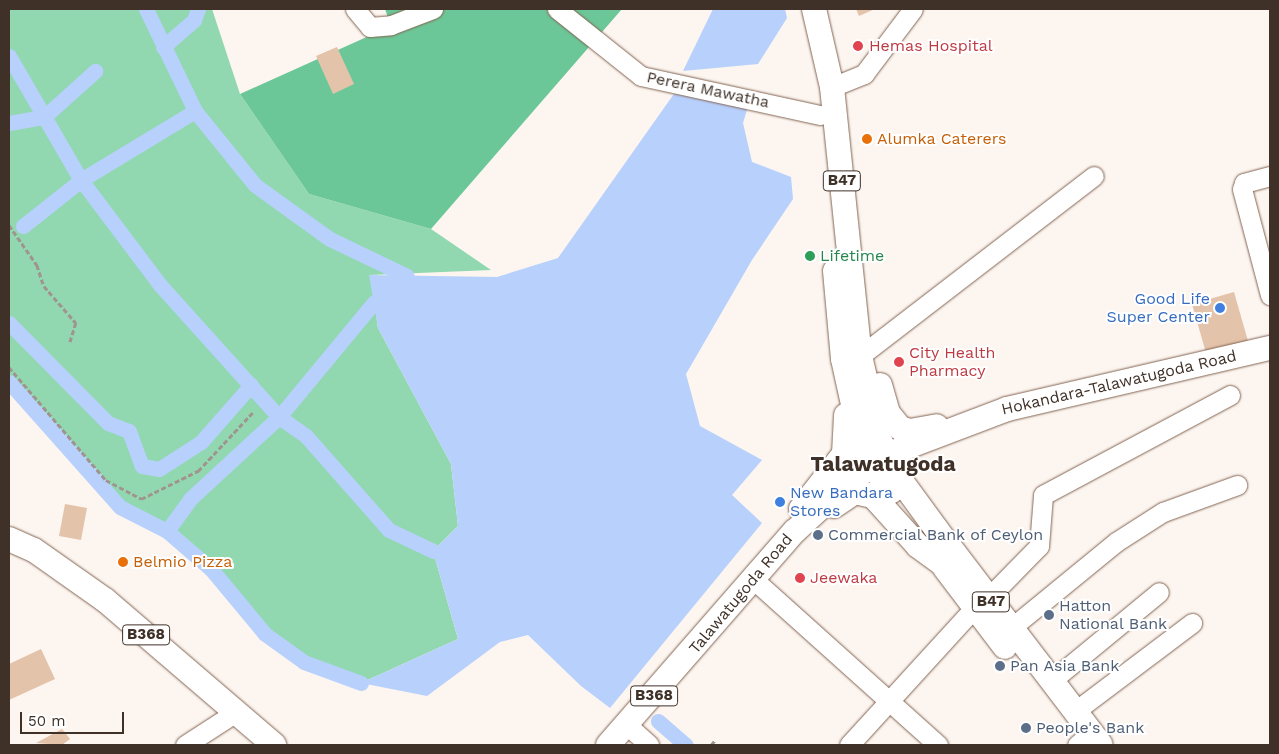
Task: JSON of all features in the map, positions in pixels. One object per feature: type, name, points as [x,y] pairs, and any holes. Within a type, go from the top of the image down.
[{"type":"main road","name":"B47","points":[[798,9],[820,115],[858,360],[872,416],[879,460],[943,564],[982,603],[1011,628],[1074,712],[1086,743]]},
{"type":"main road","name":"B47","points":[[814,9],[832,87],[858,330],[858,360]]},
{"type":"main road","name":"Hokandara-Talawatugoda Road","points":[[879,460],[978,419],[1054,396],[1270,348]]},
{"type":"main road","points":[[858,360],[888,413],[900,428],[920,431],[978,419]]},
{"type":"main road","points":[[780,548],[805,502],[844,454],[848,438],[858,360]]},
{"type":"main road","points":[[937,530],[912,463],[978,419]]},
{"type":"main road","name":"B47","points":[[879,460],[937,530],[982,603],[1086,743]]},
{"type":"main road","name":"Talawatugoda Road","points":[[608,745],[780,548],[820,505],[879,460]]},
{"type":"main road","points":[[780,548],[844,498],[864,492],[880,502],[918,546],[943,564]]},
{"type":"main road","name":"B368","points":[[9,539],[34,550],[105,600],[274,745]]},
{"type":"street","points":[[355,9],[370,27],[391,25],[433,9]]},
{"type":"street","name":"Perera Mawatha","points":[[557,9],[641,76],[820,115]]},
{"type":"street","points":[[832,87],[864,74],[913,9]]},
{"type":"street","points":[[858,360],[1094,176]]},
{"type":"street","points":[[1270,176],[1244,183],[1242,189],[1265,250],[1270,295]]},
{"type":"street","points":[[849,745],[982,603],[1039,546],[1043,495],[1230,395]]},
{"type":"street","points":[[1011,628],[1116,542],[1163,512],[1237,485]]},
{"type":"street","points":[[753,579],[938,745]]},
{"type":"street","points":[[1050,682],[1159,592]]},
{"type":"street","points":[[1074,712],[1192,623]]},
{"type":"street","points":[[185,745],[236,712]]},
{"type":"street","points":[[627,725],[649,745]]},
{"type":"path","points":[[9,225],[37,265],[44,286],[76,323],[70,343]]},
{"type":"path","points":[[9,367],[106,480],[141,499],[198,471],[254,411]]},
{"type":"path","points":[[711,745],[715,740]]},
{"type":"green space","points":[[9,9],[212,9],[240,94],[309,194],[431,229],[491,270],[370,275],[378,328],[451,464],[458,526],[433,551],[458,639],[361,683],[304,662],[265,634],[211,569],[167,531],[120,507],[9,382]]},
{"type":"green space","points":[[385,9],[622,9],[431,229],[309,194],[240,94],[391,26]]},
{"type":"water","points":[[713,9],[785,9],[787,18],[758,64],[683,71]]},
{"type":"water","points":[[676,91],[749,103],[743,123],[752,162],[791,177],[793,199],[752,260],[686,374],[700,426],[762,460],[732,495],[762,523],[610,708],[581,686],[528,635],[500,642],[427,696],[361,683],[458,639],[433,551],[458,526],[451,464],[378,328],[369,275],[497,277],[558,258]]},
{"type":"building","points":[[856,9],[875,9],[859,16]]},
{"type":"building","points":[[337,47],[354,84],[333,94],[316,56]]},
{"type":"building","points":[[1234,292],[1248,341],[1206,353],[1192,304]]},
{"type":"building","points":[[65,504],[87,508],[81,540],[59,536]]},
{"type":"building","points":[[41,649],[55,679],[9,700],[9,664]]},
{"type":"building","points":[[62,729],[70,739],[62,745],[36,743]]},
{"type":"waterway","points":[[146,9],[195,111],[255,185],[330,239],[407,276]]},
{"type":"waterway","points":[[163,47],[194,20],[198,9]]},
{"type":"waterway","points":[[9,56],[81,180],[161,286],[279,417],[306,436],[389,530],[433,551]]},
{"type":"waterway","points":[[9,123],[44,117],[95,71]]},
{"type":"waterway","points":[[23,226],[81,180],[195,111]]},
{"type":"waterway","points":[[361,683],[304,662],[265,634],[211,569],[167,531],[190,499],[279,417],[374,302]]},
{"type":"waterway","points":[[9,323],[108,423],[129,431],[142,466],[159,469],[201,442],[251,385]]},
{"type":"waterway","points":[[9,382],[120,507],[167,531]]},
{"type":"waterway","points":[[658,721],[686,745]]},
{"type":"place","name":"Hemas Hospital","points":[[858,46]]},
{"type":"place","name":"Alumka Caterers","points":[[867,139]]},
{"type":"place","name":"Lifetime","points":[[810,256]]},
{"type":"place","name":"Good Life Super Center","points":[[1220,308]]},
{"type":"place","name":"City Health Pharmacy","points":[[899,362]]},
{"type":"place","name":"New Bandara Stores","points":[[780,502]]},
{"type":"place","name":"Commercial Bank of Ceylon","points":[[818,535]]},
{"type":"place","name":"Belmio Pizza","points":[[123,562]]},
{"type":"place","name":"Jeewaka","points":[[800,578]]},
{"type":"place","name":"Hatton National Bank","points":[[1049,615]]},
{"type":"place","name":"Pan Asia Bank","points":[[1000,666]]},
{"type":"place","name":"People's Bank","points":[[1026,728]]},
{"type":"district","name":"Talawatugoda","points":[[883,464]]}]
